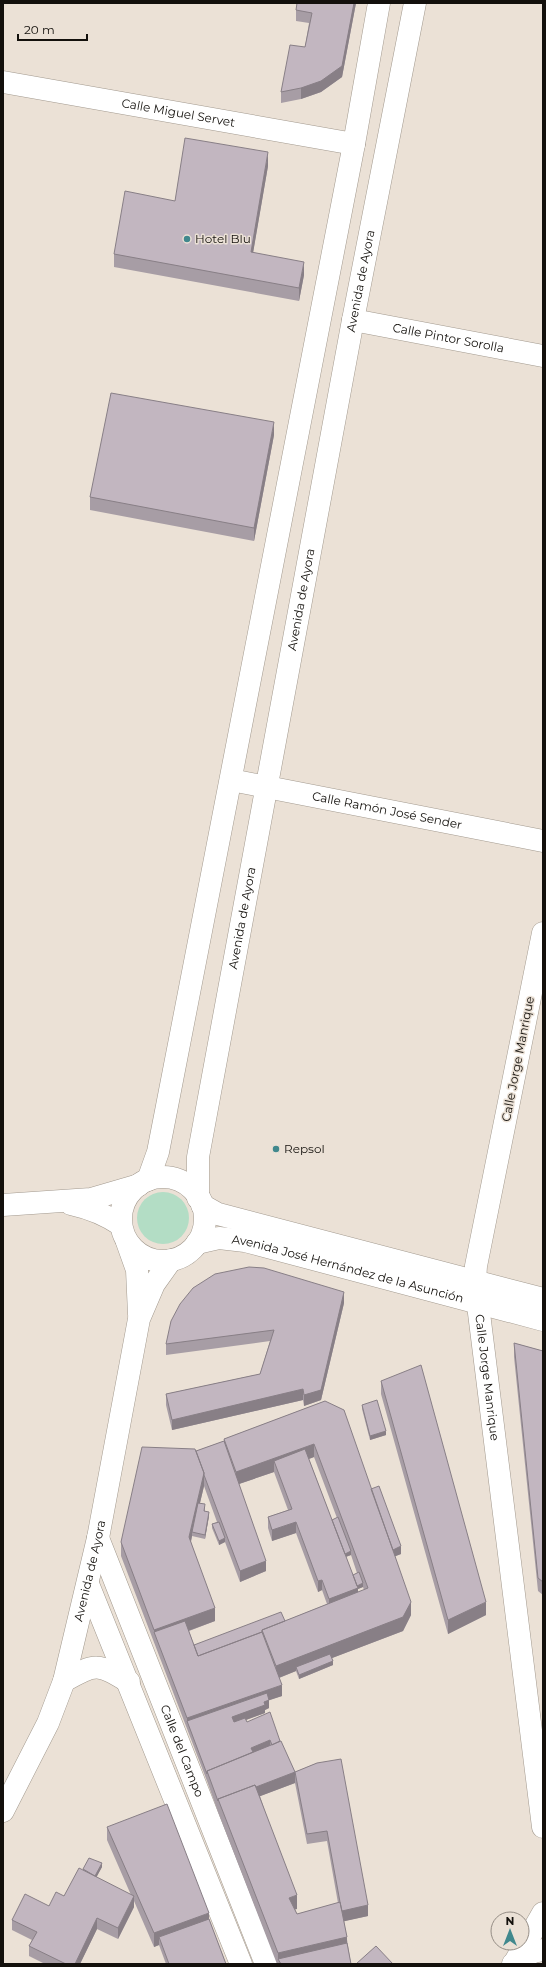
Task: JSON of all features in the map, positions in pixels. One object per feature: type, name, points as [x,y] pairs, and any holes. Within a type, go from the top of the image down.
[{"type":"street","points":[[124,1233],[121,1211],[124,1202],[144,1182],[158,1152],[354,144],[379,3]]},
{"type":"street","name":"Avenida de Ayora","points":[[200,1201],[198,1157],[358,292],[415,3]]},
{"type":"street","name":"Calle Miguel Servet","points":[[3,82],[354,144]]},
{"type":"street","points":[[326,286],[358,292]]},
{"type":"street","name":"Calle Pintor Sorolla","points":[[353,320],[543,356]]},
{"type":"street","points":[[314,351],[346,357]]},
{"type":"street","name":"Calle Ramón José Sender","points":[[231,780],[543,841]]},
{"type":"street","name":"Calle Jorge Manrique","points":[[543,933],[477,1258],[476,1291],[536,1720],[543,1827]]},
{"type":"street","points":[[3,1205],[91,1199],[144,1182],[162,1178],[175,1179],[192,1190],[200,1201],[204,1218],[204,1229],[197,1243],[184,1255],[171,1260],[155,1260],[146,1258],[135,1251],[124,1233],[110,1217],[87,1208],[58,1202]]},
{"type":"street","name":"Avenida José Hernández de la Asunción","points":[[200,1201],[218,1214],[476,1291],[543,1320]]},
{"type":"street","name":"Avenida de Ayora","points":[[124,1233],[137,1270],[139,1319]]},
{"type":"street","name":"Avenida José Hernández de la Asunción","points":[[197,1243],[219,1238],[245,1241],[476,1291],[543,1299]]},
{"type":"street","name":"Avenida de Ayora","points":[[3,1811],[48,1723],[64,1681],[98,1538],[139,1319],[154,1284],[171,1260]]},
{"type":"street","name":"Calle del Campo","points":[[98,1538],[266,1964]]},
{"type":"street","name":"Calle del Campo","points":[[88,1584],[129,1682],[241,1964]]},
{"type":"street","points":[[64,1681],[85,1669],[100,1667],[106,1668],[129,1682]]},
{"type":"street","points":[[514,1963],[543,1913]]},
{"type":"street","points":[[514,1963],[533,1952],[543,1950]]},
{"type":"green space","points":[[163,1192],[177,1196],[185,1204],[189,1218],[185,1232],[177,1240],[163,1244],[149,1240],[141,1232],[137,1218],[141,1204],[149,1196]]},
{"type":"building","points":[[297,3],[354,3],[342,66],[321,81],[301,88],[281,92],[290,45],[305,47],[312,13],[296,10]]},
{"type":"building","name":"Hotel Blu","points":[[185,138],[268,152],[251,252],[304,262],[299,288],[114,254],[125,191],[175,201]]},
{"type":"building","points":[[111,393],[274,422],[254,528],[90,497]]},
{"type":"building","points":[[249,1267],[264,1268],[344,1292],[321,1390],[304,1395],[303,1389],[172,1420],[166,1394],[260,1374],[274,1330],[166,1344],[171,1321],[180,1304],[193,1288],[215,1274]]},
{"type":"building","points":[[514,1343],[543,1351],[543,1582],[538,1578]]},
{"type":"building","points":[[421,1365],[486,1602],[448,1620],[381,1381]]},
{"type":"building","points":[[377,1400],[386,1431],[370,1436],[362,1405]]},
{"type":"building","points":[[325,1401],[344,1410],[411,1602],[403,1617],[276,1666],[262,1630],[368,1588],[314,1444],[236,1472],[224,1439]]},
{"type":"building","points":[[224,1441],[266,1561],[240,1571],[196,1451]]},
{"type":"building","points":[[142,1447],[195,1449],[204,1473],[189,1537],[215,1608],[154,1630],[121,1542]]},
{"type":"building","points":[[305,1449],[358,1588],[329,1599],[322,1580],[318,1581],[296,1522],[272,1530],[268,1517],[292,1509],[274,1461]]},
{"type":"building","points":[[379,1486],[401,1546],[393,1550],[371,1489]]},
{"type":"building","points":[[198,1503],[205,1504],[204,1511],[209,1512],[205,1535],[192,1532]]},
{"type":"building","points":[[338,1517],[351,1551],[345,1554],[332,1520]]},
{"type":"building","points":[[219,1522],[225,1538],[219,1541],[212,1524]]},
{"type":"building","points":[[359,1572],[363,1583],[357,1586],[353,1575]]},
{"type":"building","points":[[281,1612],[285,1621],[262,1630],[262,1632],[198,1656],[194,1645]]},
{"type":"building","points":[[185,1621],[198,1656],[262,1632],[282,1685],[187,1718],[154,1632]]},
{"type":"building","points":[[330,1654],[333,1661],[299,1675],[296,1667]]},
{"type":"building","points":[[267,1693],[269,1700],[264,1702],[265,1705],[232,1717],[234,1722],[245,1718],[247,1722],[270,1712],[280,1741],[272,1745],[270,1740],[251,1748],[253,1752],[207,1771],[207,1774],[187,1721]]},
{"type":"building","points":[[281,1741],[295,1772],[256,1787],[255,1785],[218,1799],[218,1801],[207,1771]]},
{"type":"building","points":[[341,1759],[368,1905],[342,1911],[327,1831],[307,1834],[295,1772],[317,1763]]},
{"type":"building","points":[[255,1785],[297,1895],[289,1898],[297,1914],[340,1902],[347,1937],[278,1953],[218,1799]]},
{"type":"building","points":[[167,1804],[209,1913],[154,1933],[107,1827]]},
{"type":"building","points":[[89,1858],[102,1863],[95,1876],[83,1869]]},
{"type":"building","points":[[79,1868],[134,1896],[118,1928],[97,1918],[75,1964],[66,1964],[29,1946],[37,1932],[12,1920],[25,1894],[49,1906],[56,1892],[64,1896]]},
{"type":"building","points":[[209,1919],[226,1964],[169,1964],[159,1937]]},
{"type":"building","points":[[347,1943],[351,1964],[281,1964],[278,1959]]},
{"type":"building","points":[[376,1946],[393,1964],[356,1964]]},
{"type":"place","name":"Hotel Blu","points":[[187,239]]},
{"type":"place","name":"Repsol","points":[[276,1149]]}]
